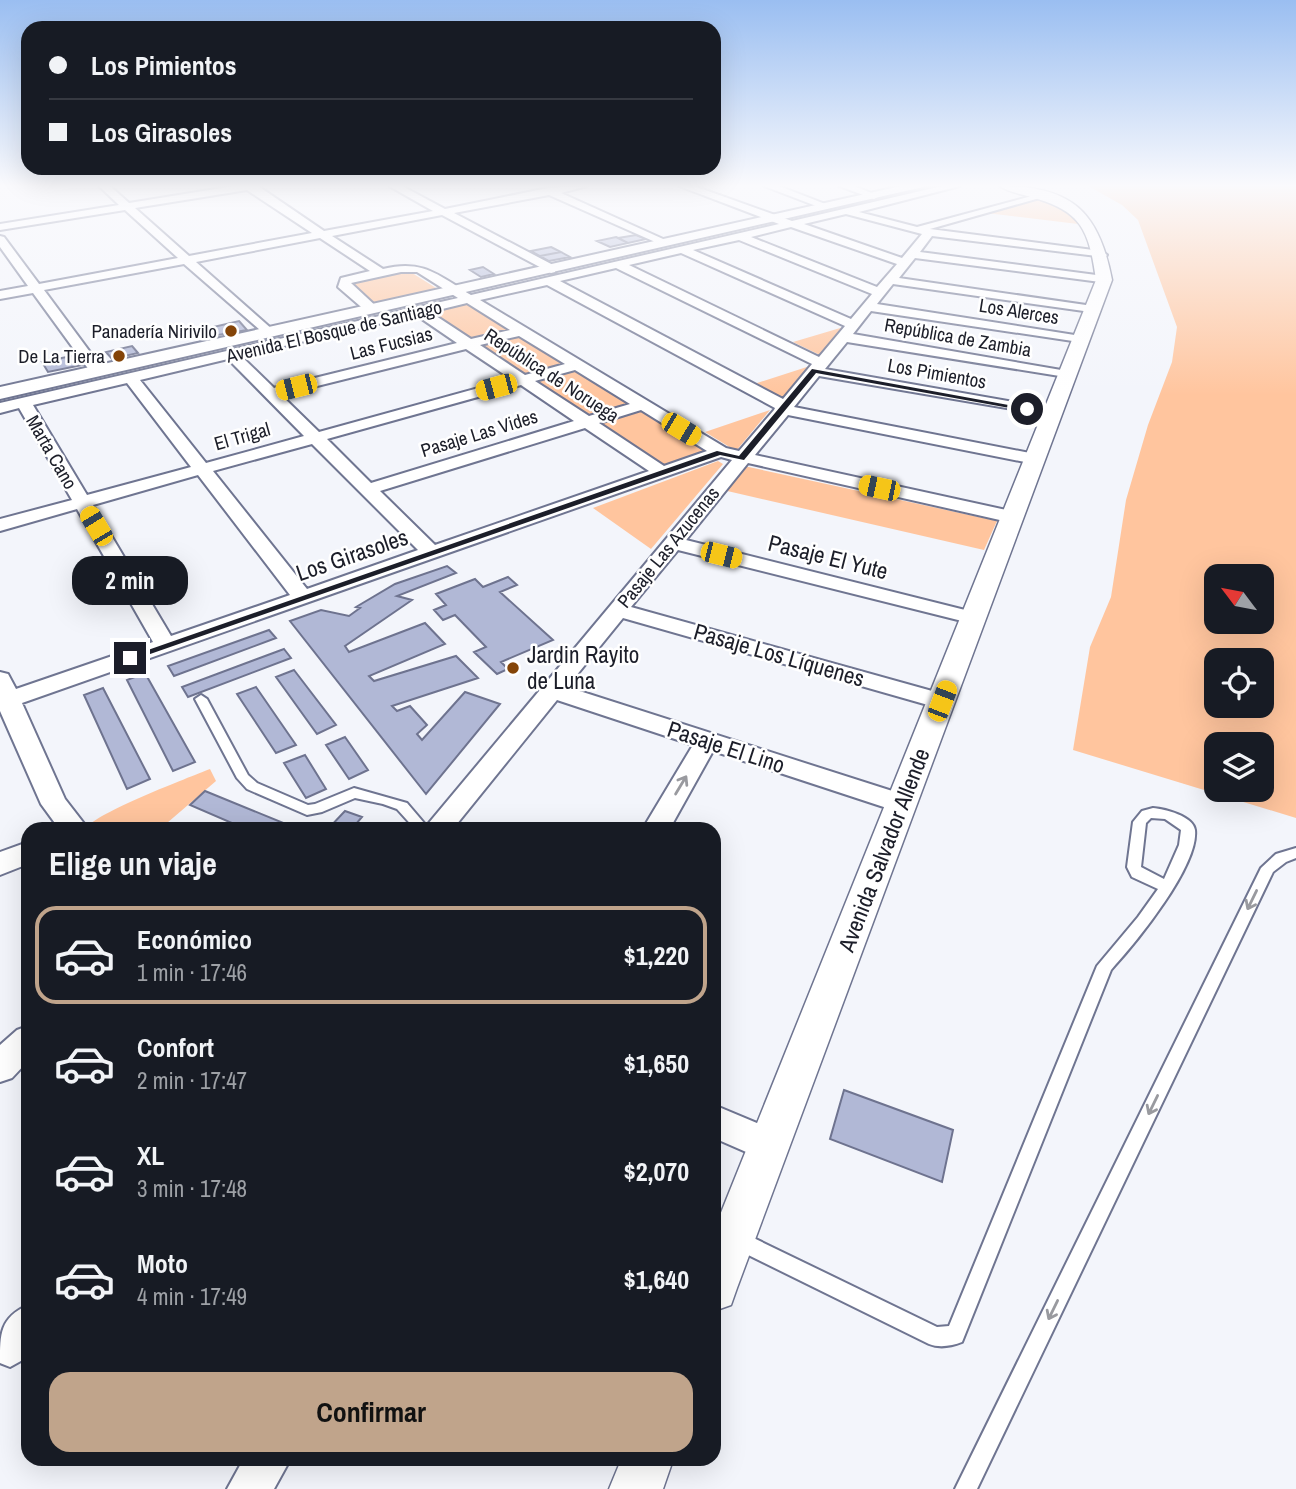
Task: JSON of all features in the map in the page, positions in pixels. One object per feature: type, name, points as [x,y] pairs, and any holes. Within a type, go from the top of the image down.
[{"type":"main road","name":"Avenida El Bosque de Santiago","points":[[0,393],[372,309],[463,295],[637,255]]},
{"type":"street","points":[[12,255],[97,371]]},
{"type":"street","points":[[181,255],[268,333]]},
{"type":"street","points":[[0,295],[211,255]]},
{"type":"street","points":[[355,255],[381,272]]},
{"type":"street","points":[[518,255],[783,408],[1035,459]]},
{"type":"street","name":"Avenida El Bosque de Santiago","points":[[551,275],[618,265],[648,255]]},
{"type":"street","name":"República de Zambia","points":[[692,255],[848,331],[1067,375]]},
{"type":"street","points":[[787,255],[880,293]]},
{"type":"street","points":[[897,255],[908,259],[1104,280]]},
{"type":"street","name":"Pasaje Las Azucenas","points":[[443,822],[910,255]]},
{"type":"street","name":"Avenida Salvador Allende","points":[[721,1270],[1093,310],[1104,280],[1101,255]]},
{"type":"street","name":"Los Pimientos","points":[[618,265],[818,367],[1053,414]]},
{"type":"street","name":"República de Noruega","points":[[372,309],[343,284],[348,280],[381,272],[417,268],[720,452],[741,459],[1013,517]]},
{"type":"street","points":[[890,280],[1093,310]]},
{"type":"street","name":"Avenida El Bosque de Santiago","points":[[0,408],[419,312],[463,295]]},
{"type":"street","name":"Los Alerces","points":[[868,307],[1081,340]]},
{"type":"street","name":"República de Noruega","points":[[419,312],[662,472]]},
{"type":"street","name":"Las Fucsias","points":[[271,393],[521,331]]},
{"type":"street","points":[[232,355],[432,553]]},
{"type":"street","name":"El Trigal","points":[[0,525],[577,365]]},
{"type":"street","points":[[131,378],[303,598]]},
{"type":"street","name":"Marta Cano","points":[[24,403],[166,645]]},
{"type":"street","name":"Pasaje Las Vides","points":[[369,489],[642,405]]},
{"type":"street","name":"Los Girasoles","points":[[3,694],[166,645],[720,452]]},
{"type":"street","name":"Pasaje El Yute","points":[[671,542],[974,618]]},
{"type":"street","name":"Pasaje Los Líquenes","points":[[617,610],[942,701]]},
{"type":"street","name":"Pasaje El Lino","points":[[551,690],[902,804]]},
{"type":"street","points":[[3,694],[54,804],[69,822]]},
{"type":"street","points":[[660,822],[707,741]]},
{"type":"street","points":[[0,864],[21,855]]},
{"type":"street","points":[[0,1067],[21,1047]]},
{"type":"street","points":[[721,1124],[769,1145]]},
{"type":"street","points":[[249,1489],[264,1466]]},
{"type":"street","points":[[636,1489],[645,1466]]},
{"type":"lane","points":[[201,699],[243,778],[252,786],[307,810],[317,809],[354,793],[402,807],[416,822]]},
{"type":"lane","points":[[733,1238],[936,1338],[955,1335],[1105,966],[1133,937],[1165,886],[1188,842],[1188,829],[1179,820],[1159,812],[1147,814],[1140,822],[1134,867],[1137,873],[1165,886]]},
{"type":"lane","points":[[966,1489],[1268,868],[1281,858],[1296,853]]},
{"type":"shaded area","points":[[1151,255],[1296,255],[1296,818],[1244,802],[1274,802],[1274,732],[1204,732],[1204,790],[1073,750],[1090,647],[1111,597],[1126,500],[1148,425],[1172,362],[1177,327]]},
{"type":"shaded area","points":[[409,271],[436,288],[434,291],[382,303],[374,302],[352,285],[354,282]]},
{"type":"shaded area","points":[[469,303],[713,452],[662,468],[426,313]]},
{"type":"shaded area","points":[[847,326],[822,356],[793,342]]},
{"type":"shaded area","points":[[813,365],[784,400],[754,384]]},
{"type":"shaded area","points":[[770,410],[736,451],[705,432]]},
{"type":"shaded area","points":[[718,461],[723,464],[651,549],[593,508]]},
{"type":"shaded area","points":[[744,466],[997,521],[984,550],[723,490]]},
{"type":"shaded area","points":[[210,769],[216,781],[168,822],[93,822],[123,805]]},
{"type":"building","points":[[567,255],[570,257],[549,261],[540,256]]},
{"type":"building","points":[[483,267],[494,274],[481,277],[470,270]]},
{"type":"building","points":[[239,321],[247,330],[218,335],[209,328]]},
{"type":"building","points":[[132,346],[138,353],[112,359],[106,352]]},
{"type":"building","points":[[76,355],[82,365],[48,372],[42,362]]},
{"type":"building","points":[[447,566],[456,573],[397,596],[412,600],[345,646],[349,652],[425,623],[445,644],[369,676],[374,681],[456,656],[478,678],[392,706],[397,711],[410,706],[427,725],[417,734],[422,740],[465,692],[500,704],[426,794],[290,621],[321,610],[349,616],[360,608],[356,607],[395,584]]},
{"type":"building","points":[[508,577],[517,585],[500,592],[553,640],[501,662],[508,669],[497,674],[474,652],[486,647],[455,615],[443,620],[434,610],[446,605],[436,594],[475,579],[483,587]]},
{"type":"building","points":[[269,630],[276,638],[174,676],[168,666]]},
{"type":"building","points":[[284,649],[291,658],[188,697],[182,687]]},
{"type":"building","points":[[294,670],[336,725],[317,734],[276,677]]},
{"type":"building","points":[[145,673],[195,762],[173,771],[127,680]]},
{"type":"building","points":[[256,687],[296,745],[276,753],[237,694]]},
{"type":"building","points":[[103,688],[150,779],[127,789],[84,695]]},
{"type":"building","points":[[345,737],[368,770],[349,779],[326,745]]},
{"type":"building","points":[[305,755],[326,789],[306,798],[284,763]]},
{"type":"building","points":[[205,791],[281,822],[229,822],[190,805]]},
{"type":"building","points":[[345,811],[362,817],[358,822],[335,822]]},
{"type":"building","points":[[844,1090],[953,1130],[942,1182],[830,1139]]},
{"type":"place","name":"Panadería Nirivilo","points":[[231,331]]},
{"type":"place","name":"De La Tierra","points":[[119,356]]},
{"type":"place","name":"Jardin Rayito de Luna","points":[[513,668]]},
{"type":"route","points":[[130,658],[720,452],[741,459],[814,371],[1027,409]]}]
